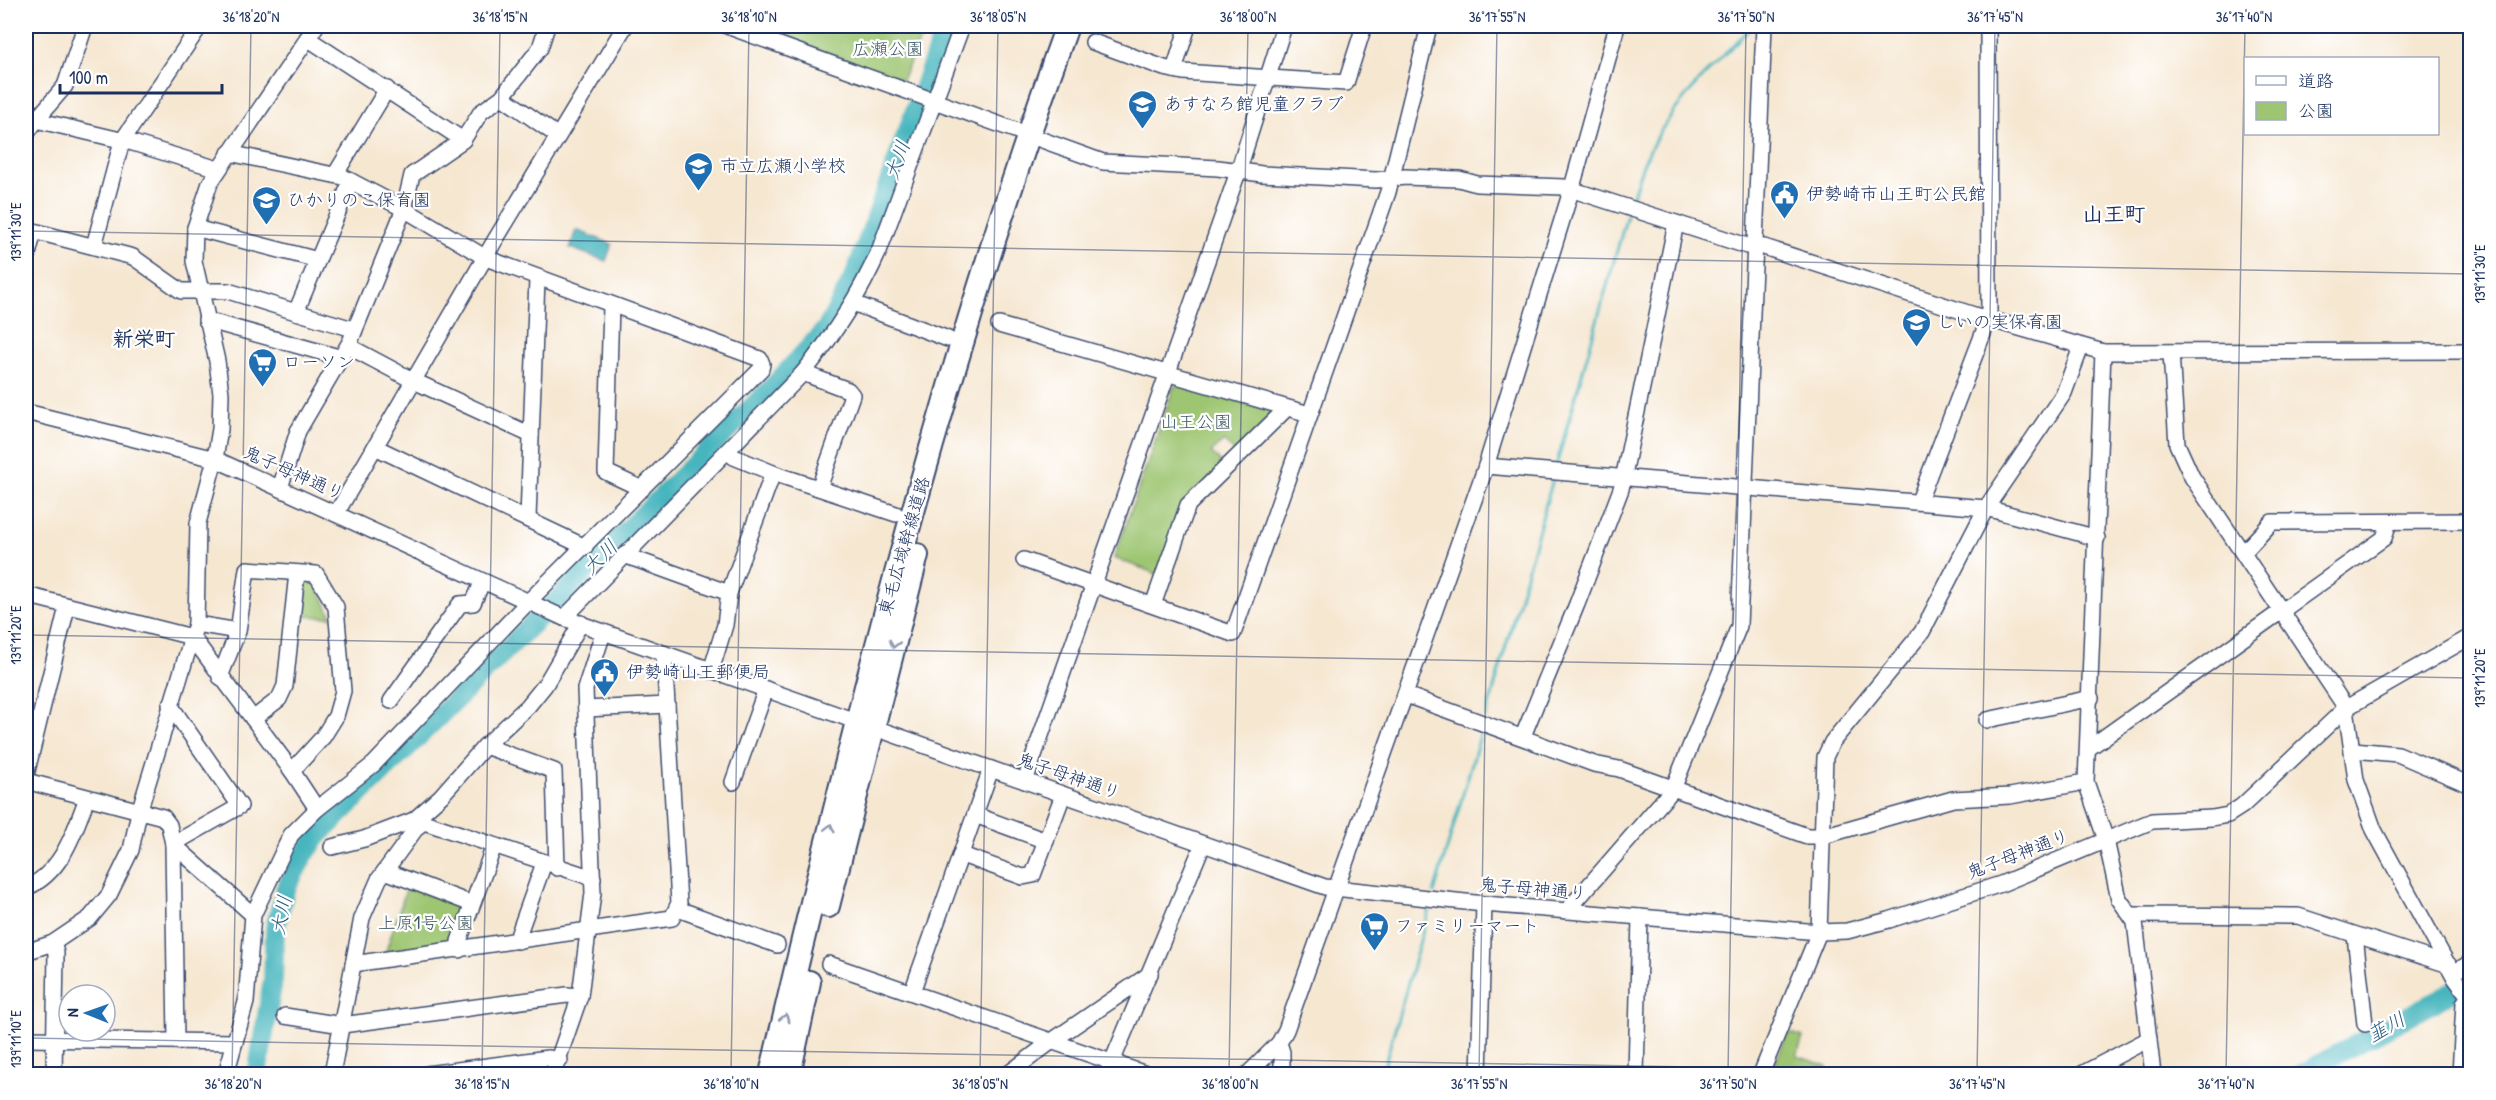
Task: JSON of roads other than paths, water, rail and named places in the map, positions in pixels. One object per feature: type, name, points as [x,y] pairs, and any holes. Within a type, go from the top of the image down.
[{"type":"highway","name":"東毛広域幹線道路","points":[[789,1074],[865,725],[876,644],[937,431],[1036,138],[1067,26]]},
{"type":"highway","name":"東毛広域幹線道路","points":[[1036,138],[1088,34]]},
{"type":"highway","name":"東毛広域幹線道路","points":[[771,1074],[865,725]]},
{"type":"street","points":[[26,135],[31,118],[65,86],[86,26]]},
{"type":"street","points":[[94,246],[122,141],[200,26]]},
{"type":"street","points":[[280,488],[298,431],[345,352],[404,209],[412,176],[463,140],[481,112],[502,97],[540,48],[547,26]]},
{"type":"street","points":[[336,514],[625,26]]},
{"type":"street","points":[[727,26],[1103,162],[1366,180],[1392,178],[1459,180],[1477,184],[1564,187],[2103,352],[2470,351]]},
{"type":"street","points":[[561,617],[803,373],[853,303],[879,251],[932,101],[962,26]]},
{"type":"street","points":[[1173,70],[1188,26]]},
{"type":"street","points":[[1025,781],[1238,172],[1284,26]]},
{"type":"street","points":[[1088,34],[1173,70],[1346,83],[1364,26]]},
{"type":"street","points":[[1024,560],[1233,634],[1392,178],[1429,26]]},
{"type":"street","points":[[1248,1074],[1279,1043],[1406,695],[1486,466],[1571,191],[1617,26]]},
{"type":"street","points":[[1567,911],[1672,789],[1739,626],[1764,26]]},
{"type":"street","points":[[1920,501],[1989,318],[1988,26]]},
{"type":"street","points":[[26,952],[53,943],[90,918],[109,895],[131,850],[139,812],[194,630],[198,523],[215,459],[221,394],[217,361],[199,289],[193,245],[202,200],[218,169],[311,32],[387,89],[463,140]]},
{"type":"street","points":[[335,175],[387,89]]},
{"type":"street","points":[[502,97],[558,136]]},
{"type":"street","points":[[31,118],[218,169]]},
{"type":"street","points":[[226,1074],[246,1002],[253,915],[291,835],[317,809],[374,765],[761,369],[762,364],[760,359],[537,279],[486,258],[404,209],[335,175],[229,153]]},
{"type":"street","points":[[296,312],[351,182]]},
{"type":"street","points":[[1522,736],[1581,593],[1623,478],[1676,223]]},
{"type":"street","points":[[195,228],[318,260]]},
{"type":"street","points":[[26,262],[30,230],[133,257],[182,291],[199,289],[228,291],[353,329]]},
{"type":"street","points":[[528,518],[537,279]]},
{"type":"street","points":[[853,303],[948,339]]},
{"type":"street","points":[[611,306],[606,472],[642,489]]},
{"type":"street","points":[[206,320],[345,352],[531,435]]},
{"type":"street","points":[[999,325],[1285,410],[1310,414]]},
{"type":"street","points":[[1761,1074],[1819,932],[1825,757],[1832,742],[1922,632],[1986,508],[2064,393],[2081,347]]},
{"type":"street","points":[[2103,352],[2086,782],[2106,840],[2121,905],[2132,915],[2153,1074]]},
{"type":"street","points":[[2171,353],[2177,444],[2192,477],[2346,708],[2356,780],[2374,830],[2452,972],[2469,996],[2464,1004],[2460,1074]]},
{"type":"street","points":[[803,373],[848,390],[852,395],[819,488]]},
{"type":"street","points":[[1153,605],[1188,506],[1285,410]]},
{"type":"street","name":"鬼子母神通り","points":[[26,412],[215,459],[482,583],[561,617],[1336,890],[1484,904],[1819,932],[1847,931],[2001,884],[2158,819],[2212,818],[2236,810],[2346,708],[2470,637]]},
{"type":"street","points":[[375,447],[585,547]]},
{"type":"street","points":[[727,451],[734,458],[773,473],[896,514]]},
{"type":"street","points":[[1486,466],[1986,508],[2097,538]]},
{"type":"street","points":[[711,671],[725,625],[729,593],[773,473]]},
{"type":"street","points":[[2243,553],[2272,522],[2470,521]]},
{"type":"street","points":[[2089,748],[2281,609],[2384,538],[2390,522]]},
{"type":"street","points":[[624,555],[729,593]]},
{"type":"street","points":[[220,676],[238,631],[247,569],[316,574],[336,606],[343,691],[336,716],[292,771]]},
{"type":"street","points":[[253,719],[279,699],[285,686],[297,573]]},
{"type":"street","points":[[391,701],[460,604],[473,603],[482,583]]},
{"type":"street","points":[[26,595],[67,607],[194,630],[238,631]]},
{"type":"street","points":[[26,775],[67,607]]},
{"type":"street","points":[[332,1074],[362,918],[384,871],[416,823],[485,746],[528,706],[546,685],[581,623]]},
{"type":"street","points":[[194,630],[220,676],[292,771],[317,809]]},
{"type":"street","points":[[553,1074],[560,1060],[580,996],[589,931],[593,878],[586,680],[603,633]]},
{"type":"street","points":[[353,964],[672,918],[678,909],[664,655]]},
{"type":"street","points":[[733,782],[766,689]]},
{"type":"street","points":[[1406,695],[1594,764],[1618,769],[1807,836],[1823,836],[1953,799],[2010,796],[2086,782]]},
{"type":"street","points":[[1987,720],[2091,698]]},
{"type":"street","points":[[170,705],[240,806],[172,844]]},
{"type":"street","points":[[586,709],[667,705]]},
{"type":"street","points":[[485,746],[554,771],[550,866],[519,933],[518,941]]},
{"type":"street","points":[[2353,750],[2398,754],[2470,785]]},
{"type":"street","points":[[912,992],[991,769]]},
{"type":"street","points":[[26,781],[163,817],[170,825],[176,1041]]},
{"type":"street","points":[[962,855],[1028,878],[1034,875],[1063,795]]},
{"type":"street","points":[[26,888],[47,874],[67,850],[87,798]]},
{"type":"street","points":[[975,815],[1046,841]]},
{"type":"street","points":[[332,847],[424,822],[550,866],[593,878]]},
{"type":"street","points":[[172,844],[253,915]]},
{"type":"street","points":[[1109,1069],[1203,844]]},
{"type":"street","points":[[459,950],[472,904],[494,846]]},
{"type":"street","points":[[384,871],[472,904]]},
{"type":"street","points":[[1479,1074],[1484,904]]},
{"type":"street","points":[[678,909],[777,945]]},
{"type":"street","points":[[2132,915],[2293,915],[2452,972],[2470,963]]},
{"type":"street","points":[[1636,1074],[1640,917]]},
{"type":"street","points":[[2355,936],[2365,1023]]},
{"type":"street","points":[[53,943],[57,953],[54,1074]]},
{"type":"street","points":[[829,964],[1052,1041],[1109,1069],[1146,1074]]},
{"type":"street","points":[[1008,1074],[1150,974]]},
{"type":"street","points":[[285,1016],[342,1025],[567,995],[580,996]]},
{"type":"street","points":[[26,1039],[236,1042]]},
{"type":"street","points":[[2082,1074],[2149,1039]]},
{"type":"street","points":[[1279,1043],[1282,1052],[1282,1074]]},
{"type":"street","points":[[427,1074],[548,1058],[560,1060]]},
{"type":"water","points":[[576,230],[612,244],[606,261],[570,248]]},
{"type":"waterway","name":"大川","points":[[257,1074],[273,980],[275,929],[285,890],[304,855],[318,836],[778,381],[827,328],[855,275],[946,26]]},
{"type":"waterway","points":[[1631,202],[1644,163],[1667,121],[1693,88],[1752,26]]},
{"type":"waterway","points":[[1556,466],[1627,215]]},
{"type":"waterway","points":[[1486,717],[1553,479]]},
{"type":"waterway","points":[[1434,893],[1482,729]]},
{"type":"waterway","points":[[1382,1074],[1430,906]]},
{"type":"waterway","name":"韮川","points":[[2301,1074],[2440,999],[2470,979]]},
{"type":"place","name":"あすなろ館児童クラブ","points":[[1143,130]]},
{"type":"place","name":"市立広瀬小学校","points":[[699,192]]},
{"type":"place","name":"伊勢崎市山王町公民館","points":[[1785,220]]},
{"type":"place","name":"ひかりのこ保育園","points":[[266,226]]},
{"type":"place","name":"しいの実保育園","points":[[1916,348]]},
{"type":"place","name":"ローソン","points":[[262,388]]},
{"type":"place","name":"伊勢崎山王郵便局","points":[[605,698]]},
{"type":"place","name":"ファミリーマート","points":[[1374,952]]},
{"type":"district","name":"山王町","points":[[2114,214]]},
{"type":"district","name":"新栄町","points":[[144,339]]},
{"type":"park label","name":"広瀬公園","points":[[888,49]]},
{"type":"park label","name":"山王公園","points":[[1196,422]]},
{"type":"park label","name":"上原1号公園","points":[[426,923]]}]
